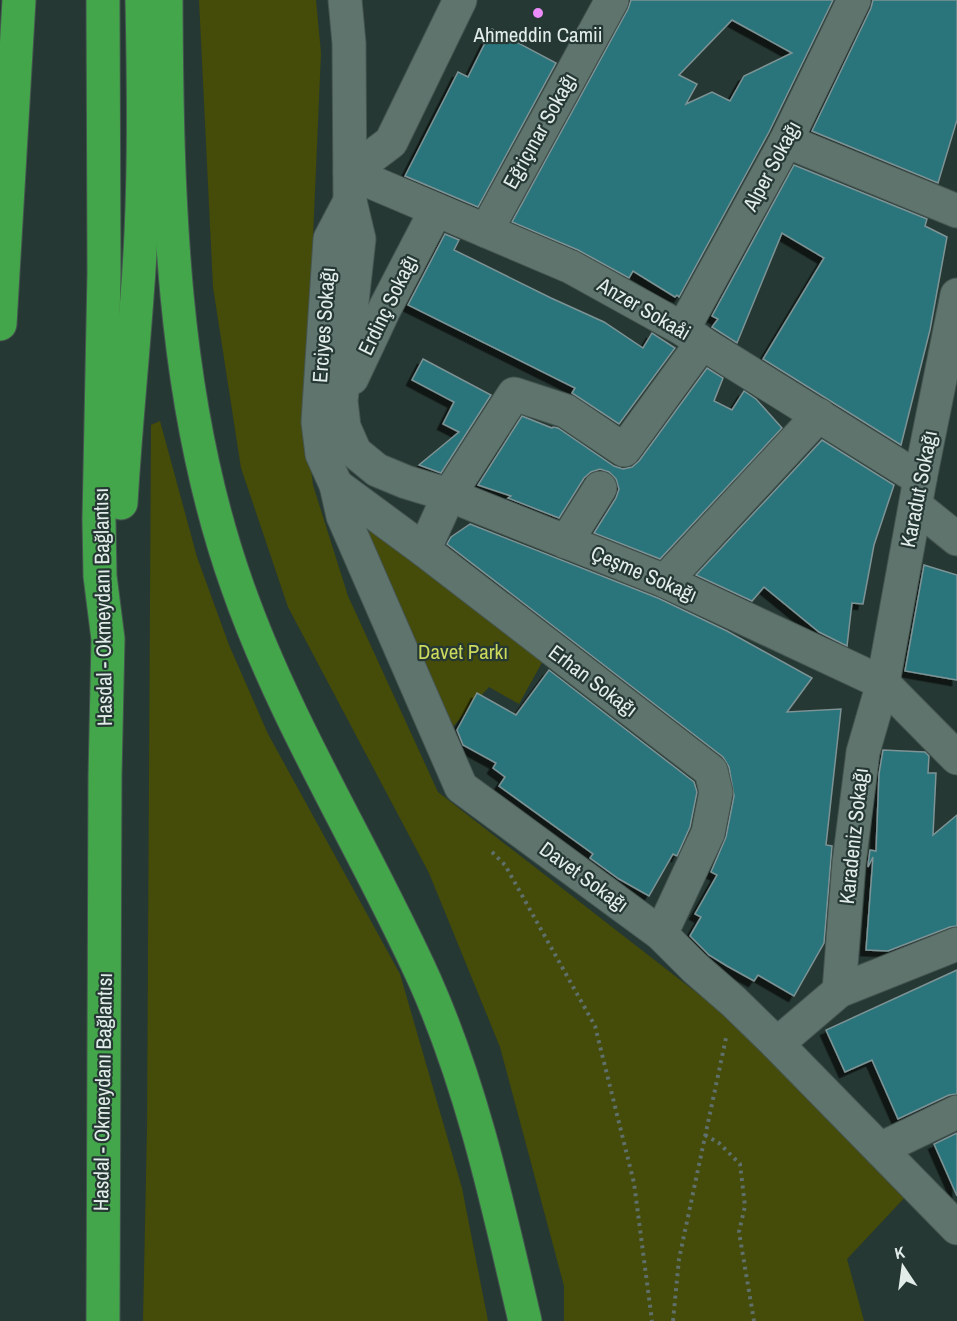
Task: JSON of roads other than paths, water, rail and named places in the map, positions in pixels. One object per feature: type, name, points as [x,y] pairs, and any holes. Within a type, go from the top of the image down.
[{"type":"highway","points":[[0,324],[19,0]]},
{"type":"highway","name":"Hasdal - Okmeydanı Bağlantısı","points":[[103,0],[104,273],[99,531],[100,576],[108,639],[103,1065],[103,1321]]},
{"type":"highway","points":[[108,639],[138,296],[143,95],[142,0]]},
{"type":"highway","points":[[166,0],[166,80],[172,225],[183,352],[195,428],[214,509],[236,582],[264,658],[387,902],[426,984],[456,1060],[484,1150],[525,1321]]},
{"type":"street","name":"Erciyes Sokağı","points":[[341,401],[359,240],[350,187],[349,43],[345,0]]},
{"type":"street","points":[[350,187],[390,142],[460,0]]},
{"type":"street","name":"Eğriçınar Sokağı","points":[[486,231],[612,0]]},
{"type":"street","name":"Alper Sokağı","points":[[449,495],[514,394],[566,411],[624,450],[692,336],[854,0]]},
{"type":"street","points":[[786,141],[957,211]]},
{"type":"street","name":"Erciyes Sokağı","points":[[322,454],[318,423],[330,239],[350,187]]},
{"type":"street","name":"Anzer Sokaåi","points":[[350,187],[436,210],[571,267],[692,336],[819,415],[918,492],[957,539]]},
{"type":"street","name":"Erdinç Sokağı","points":[[341,401],[384,310],[436,210]]},
{"type":"street","name":"Karadut Sokağı","points":[[883,683],[957,295]]},
{"type":"street","name":"Çeşme Sokağı","points":[[341,401],[344,427],[356,452],[377,470],[406,482],[449,495],[665,581],[883,683],[957,758]]},
{"type":"street","points":[[665,581],[819,415]]},
{"type":"street","name":"Davet Sokağı","points":[[322,454],[336,485],[343,516],[461,787],[661,934],[694,968],[734,1002],[777,1044],[957,1228]]},
{"type":"street","name":"Erhan Sokağı","points":[[336,485],[711,771],[716,792],[708,833],[661,934]]},
{"type":"street","points":[[566,542],[600,488]]},
{"type":"street","points":[[424,550],[449,495]]},
{"type":"street","name":"Karadeniz Sokağı","points":[[839,991],[849,863],[862,752],[883,683]]},
{"type":"street","points":[[777,1044],[839,991],[957,945]]},
{"type":"street","points":[[880,1149],[957,1112]]},
{"type":"place","name":"Ahmeddin Camii","points":[[538,13]]},
{"type":"park label","name":"Davet Parkı","points":[[463,652]]}]
